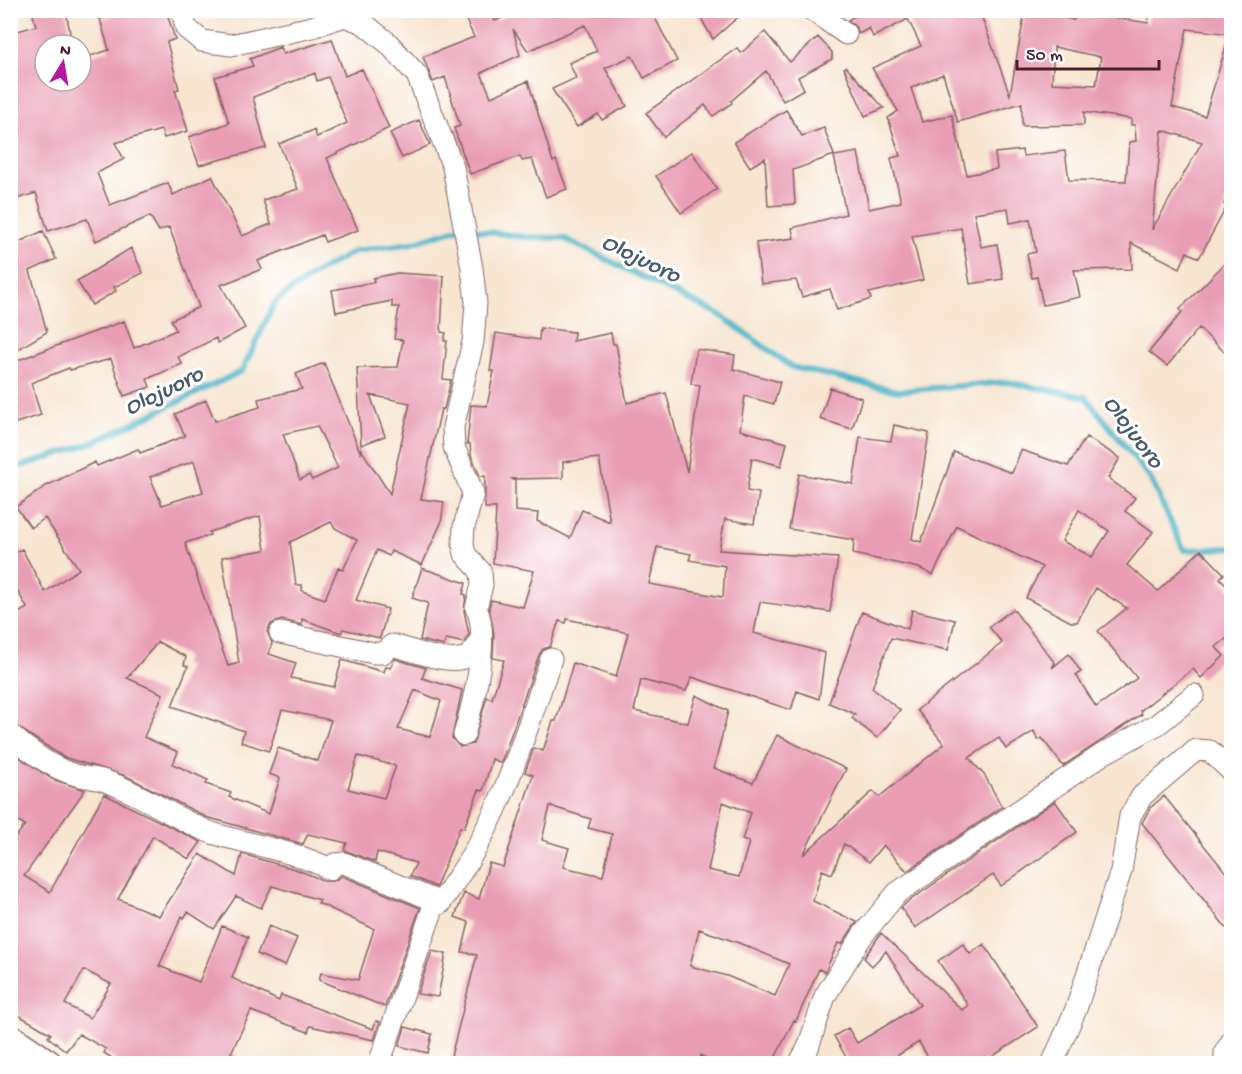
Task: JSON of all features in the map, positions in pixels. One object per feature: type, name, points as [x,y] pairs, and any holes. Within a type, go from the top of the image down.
[{"type":"main road","points":[[10,1038],[48,1064]]},
{"type":"street","points":[[182,10],[186,28],[202,41],[231,45],[312,27],[344,16],[363,22],[388,43],[417,75],[453,167],[472,268],[476,303],[473,342],[453,427],[456,454],[473,494],[464,527],[463,544],[465,554],[482,572],[482,585],[476,608],[482,619],[477,689],[464,735]]},
{"type":"street","points":[[812,10],[846,34]]},
{"type":"street","points":[[280,633],[374,653],[383,653],[392,645],[450,659],[466,658],[474,652],[480,640]]},
{"type":"street","points":[[379,1064],[433,908],[441,903],[471,860],[513,768],[551,659]]},
{"type":"street","points":[[799,1064],[808,1048],[825,996],[862,936],[897,893],[1103,754],[1158,724],[1194,694]]},
{"type":"street","points":[[10,734],[47,762],[74,774],[122,787],[177,817],[214,833],[306,858],[330,869],[335,864],[344,863],[441,903]]},
{"type":"street","points":[[1052,1064],[1076,1009],[1121,871],[1130,816],[1142,796],[1196,750],[1210,751],[1232,772]]},
{"type":"street","points":[[1225,1064],[1226,1052],[1232,1041]]},
{"type":"building","points":[[32,10],[66,10],[70,33],[33,33],[33,93],[93,93],[93,55],[109,50],[100,19],[133,10],[166,10],[175,39],[167,42],[179,89],[175,90],[188,131],[164,138],[161,130],[115,143],[124,159],[97,173],[110,205],[168,183],[173,195],[212,176],[242,236],[271,224],[263,200],[298,189],[279,144],[314,130],[317,137],[347,123],[328,77],[317,81],[315,73],[253,97],[266,148],[199,165],[189,137],[229,123],[215,77],[253,66],[250,59],[280,47],[283,54],[332,39],[345,76],[362,69],[389,128],[327,158],[358,230],[325,242],[322,235],[258,261],[262,269],[221,285],[245,328],[218,343],[216,338],[178,357],[182,364],[147,379],[150,387],[124,396],[111,359],[70,370],[69,368],[31,383],[41,415],[10,425],[10,363],[124,321],[134,348],[176,330],[171,320],[199,307],[169,227],[159,231],[150,216],[96,241],[87,219],[48,231],[36,193],[10,201],[10,33],[36,26]]},
{"type":"building","points":[[461,10],[489,10],[495,21],[521,10],[651,10],[677,61],[644,78],[632,56],[605,68],[627,106],[602,120],[598,114],[577,127],[552,89],[576,78],[569,63],[597,51],[585,25],[528,51],[513,29],[520,55],[481,73],[491,97],[528,81],[553,162],[556,160],[567,189],[546,197],[532,159],[522,161],[520,156],[470,174],[454,128],[460,126],[445,77],[433,82],[423,57],[474,37]]},
{"type":"building","points":[[696,10],[746,10],[713,39]]},
{"type":"building","points":[[864,10],[979,10],[1010,95],[1025,11],[1074,20],[1075,11],[1148,23],[1150,10],[1232,10],[1232,34],[1187,29],[1172,107],[1205,116],[1228,40],[1232,40],[1232,191],[1224,204],[1227,206],[1199,258],[1187,252],[1180,268],[1131,243],[1132,269],[1074,270],[1080,297],[1043,305],[1037,277],[1032,278],[1027,254],[1036,252],[1030,219],[1010,223],[1008,208],[974,213],[981,247],[997,244],[1003,279],[970,284],[961,228],[912,236],[923,280],[869,293],[871,299],[837,310],[830,289],[802,297],[796,280],[761,284],[756,243],[794,238],[792,228],[846,214],[834,156],[858,152],[869,209],[901,202],[891,158],[900,156],[888,118],[898,111],[872,68],[921,46],[908,19],[873,37],[869,28],[859,34],[857,28],[848,20]],"holes":[[[1054,47],[1101,57],[1096,85],[1052,83]],[[943,74],[958,122],[1022,103],[1022,126],[1084,125],[1084,112],[1131,119],[1131,125],[1135,125],[1136,141],[1129,142],[1126,181],[1069,180],[1065,151],[1023,156],[1022,150],[995,153],[997,169],[967,175],[952,115],[922,122],[911,88]],[[1162,130],[1202,142],[1152,230]]]},
{"type":"building","points":[[765,32],[790,62],[818,37],[832,52],[832,59],[798,77],[804,89],[783,101],[766,71],[731,101],[732,103],[713,116],[705,105],[664,137],[646,113],[737,48],[741,53]]},
{"type":"building","points":[[846,67],[884,108],[865,116],[844,68]]},
{"type":"building","points":[[786,110],[802,136],[824,128],[834,155],[793,170],[795,204],[768,206],[765,158],[750,167],[734,142]]},
{"type":"building","points":[[419,120],[430,145],[402,158],[390,133]]},
{"type":"building","points":[[692,152],[717,189],[681,213],[656,176]]},
{"type":"building","points":[[43,231],[56,259],[30,271],[47,332],[10,354],[10,246]]},
{"type":"building","points":[[131,248],[143,273],[114,287],[116,291],[92,305],[77,281]]},
{"type":"building","points":[[1232,256],[1232,359],[1199,328],[1167,366],[1149,352],[1182,312],[1180,309]]},
{"type":"building","points":[[397,273],[444,276],[441,332],[446,333],[444,341],[447,341],[443,379],[451,380],[444,409],[441,409],[421,499],[444,502],[441,523],[422,565],[391,551],[389,556],[377,550],[356,600],[388,609],[380,638],[343,629],[341,633],[302,619],[302,625],[282,620],[271,624],[267,631],[272,643],[269,654],[296,663],[291,678],[334,687],[342,660],[384,672],[386,667],[390,668],[395,659],[426,668],[422,678],[462,690],[452,738],[460,747],[473,744],[487,697],[492,699],[504,660],[493,658],[494,634],[489,608],[491,600],[523,607],[534,571],[493,563],[496,508],[485,508],[485,476],[480,476],[471,455],[470,444],[467,444],[471,405],[487,406],[494,371],[490,371],[496,333],[539,340],[540,328],[574,332],[573,341],[611,333],[613,344],[616,344],[627,403],[666,393],[687,472],[700,385],[691,384],[696,349],[735,355],[733,369],[780,382],[774,404],[745,396],[740,430],[787,443],[781,466],[752,458],[747,491],[759,493],[754,524],[725,519],[719,550],[838,558],[830,612],[760,602],[754,633],[825,653],[819,699],[797,691],[791,710],[692,677],[686,691],[641,680],[634,711],[688,723],[696,695],[728,711],[714,768],[753,783],[777,735],[846,769],[803,855],[873,791],[879,797],[944,744],[917,710],[1002,643],[989,627],[1013,609],[1055,663],[1052,668],[1069,654],[1081,672],[1076,675],[1096,707],[1137,678],[1098,631],[1127,608],[1096,588],[1077,622],[1071,622],[1026,598],[1042,567],[957,526],[933,575],[919,568],[853,554],[854,540],[789,529],[799,474],[853,484],[860,437],[891,441],[894,425],[929,433],[912,539],[921,542],[954,452],[1012,473],[1021,450],[1068,466],[1086,437],[1120,458],[1108,478],[1135,498],[1125,511],[1153,532],[1127,565],[1158,591],[1201,550],[1224,574],[1220,578],[1232,591],[1232,634],[1216,647],[1224,656],[1201,678],[1193,669],[1140,711],[1142,714],[1063,766],[1042,738],[1038,740],[1034,731],[1006,749],[999,738],[969,758],[985,776],[1002,807],[907,871],[883,845],[869,862],[844,844],[832,874],[822,870],[813,901],[857,922],[842,944],[838,943],[825,972],[819,969],[796,1021],[794,1020],[772,1064],[717,1064],[701,1055],[698,1064],[449,1064],[477,955],[462,952],[469,922],[455,917],[464,893],[479,899],[489,863],[503,867],[533,775],[525,772],[534,748],[543,751],[553,721],[556,721],[573,663],[616,677],[628,633],[567,619],[566,623],[559,621],[550,647],[543,649],[539,655],[501,763],[492,759],[483,791],[479,790],[464,828],[460,827],[436,887],[410,876],[416,863],[377,852],[375,862],[344,850],[347,843],[308,834],[303,844],[206,817],[126,776],[63,757],[10,722],[10,618],[27,608],[10,577],[10,555],[22,549],[45,592],[79,569],[45,518],[31,528],[16,507],[46,486],[95,462],[97,466],[138,449],[140,453],[185,436],[175,414],[206,400],[215,421],[260,407],[258,399],[302,389],[296,374],[324,363],[361,454],[361,449],[390,494],[410,403],[370,395],[385,436],[361,445],[357,368],[398,367],[403,340],[394,339],[399,307],[392,307],[392,301],[336,312],[332,290],[374,282],[373,278]],"holes":[[[317,426],[338,468],[312,480],[309,475],[300,480],[283,434]],[[599,458],[610,522],[582,510],[570,538],[537,521],[538,513],[515,511],[515,481],[512,479],[563,478],[563,462]],[[194,461],[203,492],[162,505],[150,477]],[[1079,510],[1109,531],[1092,557],[1062,541]],[[260,516],[265,550],[222,557],[239,663],[228,666],[185,543],[210,535],[209,532]],[[331,522],[335,528],[357,540],[343,570],[338,568],[325,599],[302,591],[302,585],[296,585],[290,542]],[[657,547],[691,554],[689,560],[725,566],[723,597],[649,584]],[[158,642],[186,657],[184,665],[188,666],[172,706],[244,731],[241,742],[269,751],[282,710],[331,720],[318,761],[278,748],[269,774],[280,778],[269,814],[229,797],[231,793],[206,784],[208,780],[173,764],[178,752],[144,737],[163,694],[127,678]],[[415,690],[441,701],[430,737],[398,729]],[[358,756],[396,766],[384,798],[348,789]],[[723,802],[751,813],[742,840],[749,842],[739,877],[708,870]],[[550,806],[591,819],[588,828],[612,834],[603,876],[563,867],[569,848],[542,840]],[[699,929],[789,964],[775,996],[727,976],[690,966]]]},
{"type":"building","points":[[830,388],[862,398],[852,429],[820,419]]},
{"type":"building","points":[[422,568],[466,583],[463,594],[466,595],[464,611],[469,634],[464,643],[446,639],[444,646],[420,640],[428,603],[412,598]]},
{"type":"building","points":[[912,610],[955,620],[948,650],[891,638],[872,688],[900,710],[877,738],[852,718],[855,714],[829,703],[862,612],[908,629]]},
{"type":"building","points":[[10,751],[52,779],[85,790],[24,876],[50,892],[104,794],[201,842],[189,859],[153,836],[118,899],[159,916],[200,854],[236,876],[242,854],[298,870],[325,881],[333,881],[342,876],[420,908],[385,1007],[319,980],[321,973],[358,980],[374,929],[318,903],[320,900],[272,886],[261,908],[236,896],[214,929],[188,912],[184,918],[182,916],[159,966],[199,982],[222,926],[248,937],[232,978],[279,1001],[281,995],[373,1029],[376,1021],[380,1022],[374,1040],[310,1026],[308,1032],[251,1011],[231,1053],[250,1064],[121,1064],[104,1053],[106,1049],[79,1034],[66,1051],[48,1037],[51,1034],[10,1010],[10,845],[25,825],[10,816]],"holes":[[[84,970],[111,984],[90,1018],[65,1004]]]},
{"type":"building","points":[[1164,796],[1232,880],[1232,935],[1142,823],[1150,808]]},
{"type":"building","points":[[1055,801],[1077,832],[1001,886],[993,875],[915,928],[901,908],[906,903]]},
{"type":"building","points":[[269,926],[297,938],[285,966],[257,954]]},
{"type":"building","points":[[881,933],[962,1010],[968,1005],[938,961],[963,944],[970,954],[984,944],[1038,1027],[981,1064],[932,1064],[919,1042],[884,1064],[850,1064],[834,1036],[848,1028],[857,1043],[920,1005],[886,951],[872,966],[864,958]]},
{"type":"building","points":[[432,951],[446,954],[438,997],[417,994]]},
{"type":"building","points":[[405,1027],[432,1034],[428,1053],[399,1046]]},
{"type":"waterway","name":"Olojuoro","points":[[10,470],[92,443],[242,371],[275,302],[314,274],[355,251],[412,243],[460,228],[526,237],[563,238],[720,315],[792,367],[898,391],[1007,382],[1086,397],[1150,478],[1184,550],[1232,548]]}]
